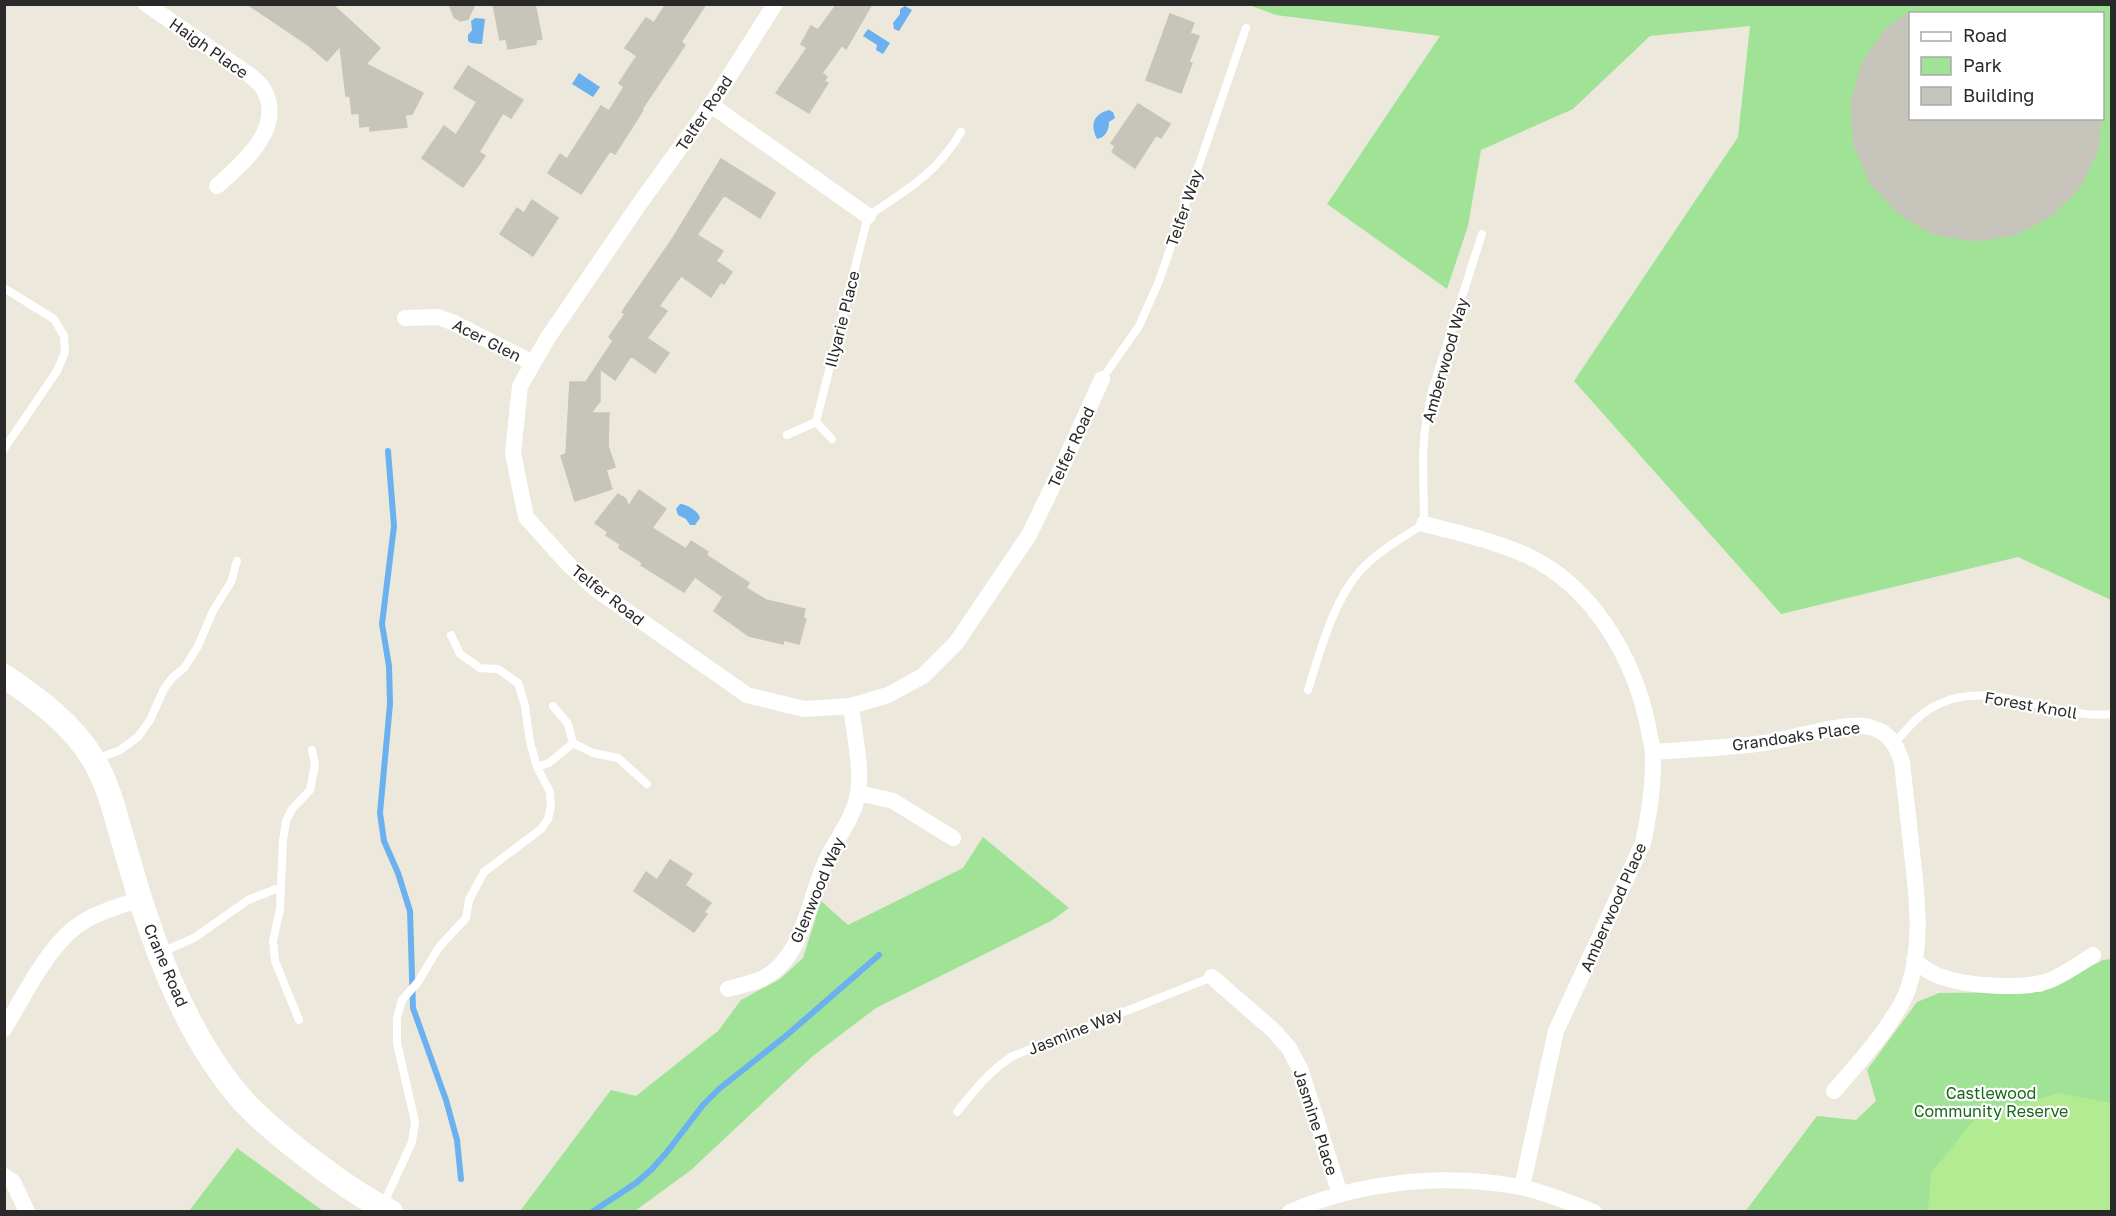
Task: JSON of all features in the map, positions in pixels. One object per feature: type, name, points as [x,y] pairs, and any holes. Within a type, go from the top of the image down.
[{"type":"street","name":"Haigh Place","points":[[146,4],[251,76],[264,90],[269,106],[268,123],[260,141],[244,161],[217,186]]},
{"type":"street","name":"Telfer Road","points":[[775,4],[711,105],[634,211],[547,339],[520,386],[513,453],[526,517],[567,563],[597,590],[747,695],[804,709],[850,706],[888,695],[923,676],[956,643],[1029,536],[1102,379]]},
{"type":"street","points":[[711,105],[868,216]]},
{"type":"street","name":"Acer Glen","points":[[405,318],[438,317],[533,363]]},
{"type":"street","name":"Amberwood Place","points":[[1424,524],[1493,542],[1530,557],[1558,575],[1585,599],[1610,631],[1626,661],[1641,696],[1653,752],[1648,818],[1643,843],[1556,1031],[1522,1188]]},
{"type":"street","name":"Crane Road","points":[[4,676],[42,702],[70,728],[94,760],[110,796],[140,899],[159,953],[187,1015],[207,1052],[244,1101],[291,1145],[349,1188],[386,1209]]},
{"type":"street","name":"Glenwood Way","points":[[728,989],[761,979],[783,962],[799,938],[825,863],[851,816],[859,793],[850,706]]},
{"type":"street","name":"Grandoaks Place","points":[[1653,752],[1763,743],[1853,726],[1869,727],[1882,732],[1894,742]]},
{"type":"street","points":[[1834,1091],[1857,1065],[1900,1005],[1908,987],[1914,960],[1919,915],[1902,762],[1894,742]]},
{"type":"street","points":[[859,793],[893,801],[953,838]]},
{"type":"street","points":[[4,1029],[49,956],[67,933],[87,919],[140,899]]},
{"type":"street","points":[[1914,960],[1941,977],[1955,981],[2025,986],[2060,976],[2093,955]]},
{"type":"street","name":"Jasmine Place","points":[[1212,977],[1273,1030],[1289,1048],[1301,1071],[1340,1194]]},
{"type":"street","points":[[4,1176],[13,1182],[27,1212]]},
{"type":"street","points":[[1290,1212],[1340,1194],[1379,1185],[1426,1181],[1475,1181],[1522,1188],[1594,1212]]},
{"type":"lane","name":"Telfer Way","points":[[1102,379],[1139,326],[1159,281],[1246,28]]},
{"type":"lane","points":[[868,216],[935,168],[949,152],[961,132]]},
{"type":"lane","name":"Illyarie Place","points":[[816,422],[868,216]]},
{"type":"lane","name":"Amberwood Way","points":[[1424,524],[1423,454],[1432,391],[1482,234]]},
{"type":"lane","points":[[4,288],[54,319],[64,336],[65,351],[57,371],[4,449]]},
{"type":"lane","points":[[788,435],[816,422],[832,440]]},
{"type":"lane","points":[[1308,690],[1322,646],[1346,591],[1359,572],[1374,558],[1424,524]]},
{"type":"lane","points":[[94,760],[120,750],[138,737],[150,720],[164,689],[172,678],[185,667],[198,646],[213,611],[231,582],[237,561]]},
{"type":"lane","points":[[386,1209],[412,1142],[415,1122],[397,1043],[397,1018],[402,1000],[418,982],[439,947],[466,918],[469,900],[484,872],[541,829],[548,819],[551,806],[550,792],[537,767],[530,742],[525,706],[518,683],[498,669],[480,668],[460,654],[452,635]]},
{"type":"lane","name":"Forest Knoll","points":[[1894,742],[1925,711],[1961,696],[1991,696],[2095,716],[2112,714]]},
{"type":"lane","points":[[553,706],[568,724],[573,743],[593,753],[618,758],[647,784]]},
{"type":"lane","points":[[537,767],[549,763],[573,743]]},
{"type":"lane","points":[[299,1020],[275,961],[273,941],[280,909],[286,821],[292,809],[310,790],[315,765],[312,750]]},
{"type":"lane","points":[[159,953],[194,938],[248,900],[281,887]]},
{"type":"lane","name":"Jasmine Way","points":[[957,1112],[999,1064],[1013,1056],[1212,977]]},
{"type":"green space","points":[[1249,5],[2111,5],[2111,600],[2018,557],[1781,614],[1574,381],[1738,137],[1750,26],[1650,36],[1573,109],[1481,150],[1468,226],[1447,289],[1327,204],[1440,36],[1276,15]]},
{"type":"green space","points":[[983,837],[1069,908],[1051,921],[876,1008],[814,1055],[691,1170],[635,1211],[520,1211],[611,1090],[636,1096],[718,1031],[741,1000],[780,979],[803,958],[821,901],[848,925],[963,868]]},
{"type":"green space","name":"Castlewood Community Reserve","points":[[2111,959],[2111,1211],[1745,1212],[1817,1116],[1856,1120],[1876,1101],[1867,1070],[1917,1002],[1939,993],[2042,992],[2103,960]]},
{"type":"green space","points":[[2058,1093],[2111,1103],[2111,1211],[1928,1211],[1931,1173],[1975,1119]]},
{"type":"green space","points":[[237,1148],[323,1211],[189,1211]]},
{"type":"water","points":[[905,6],[912,10],[899,31],[894,29],[893,23],[900,14],[900,9]]},
{"type":"water","points":[[475,18],[485,19],[482,44],[468,41],[468,35],[472,30],[471,21]]},
{"type":"water","points":[[868,29],[890,43],[883,54],[876,50],[877,45],[863,36]]},
{"type":"water","points":[[579,73],[600,87],[593,97],[572,84]]},
{"type":"water","points":[[1109,110],[1113,112],[1115,118],[1109,122],[1104,135],[1097,139],[1094,121],[1099,114]]},
{"type":"water","points":[[680,504],[697,513],[700,518],[695,525],[690,525],[686,519],[678,515],[676,509]]},
{"type":"building","points":[[247,4],[332,4],[380,48],[366,64],[423,93],[412,114],[405,115],[407,127],[370,131],[370,126],[360,127],[359,113],[352,114],[350,96],[346,96],[340,46],[327,61],[308,45]]},
{"type":"building","points":[[449,4],[475,4],[468,19],[460,21],[454,17]]},
{"type":"building","points":[[493,4],[535,4],[542,39],[536,40],[536,44],[508,49],[506,39],[500,40]]},
{"type":"building","points":[[666,4],[706,4],[681,42],[685,45],[615,154],[610,151],[581,194],[548,173],[560,154],[567,159],[601,106],[609,111],[624,87],[619,83],[637,56],[625,48],[646,18],[654,23]]},
{"type":"building","points":[[837,4],[872,4],[846,49],[842,45],[822,73],[827,77],[824,81],[828,83],[809,113],[776,93],[807,48],[801,44],[811,26],[818,30]]},
{"type":"building","points":[[1909,12],[1909,120],[2101,120],[2097,151],[2080,187],[2051,216],[2015,235],[1974,241],[1934,234],[1899,214],[1870,183],[1854,145],[1851,103],[1862,63],[1887,28]]},
{"type":"building","points":[[1170,14],[1194,23],[1190,33],[1199,36],[1181,93],[1146,80]]},
{"type":"building","points":[[468,66],[523,100],[511,118],[503,113],[479,152],[485,156],[463,187],[422,158],[444,126],[456,135],[477,102],[454,88]]},
{"type":"building","points":[[1138,104],[1170,124],[1161,138],[1156,135],[1135,168],[1112,152],[1115,146],[1111,143]]},
{"type":"building","points":[[721,159],[775,193],[760,218],[724,195],[697,235],[723,251],[716,261],[732,272],[724,284],[721,282],[711,297],[681,276],[659,306],[667,311],[647,338],[669,353],[655,373],[631,356],[615,380],[600,369],[600,401],[591,413],[609,413],[608,446],[615,467],[606,470],[612,489],[575,501],[561,456],[566,454],[570,382],[586,382],[613,341],[609,337],[625,314],[622,312],[673,238]]},
{"type":"building","points":[[532,200],[558,218],[533,256],[500,234],[517,208],[524,213]]},
{"type":"building","points":[[639,490],[666,509],[652,528],[686,549],[691,541],[708,552],[706,555],[749,583],[746,588],[766,600],[805,609],[803,618],[806,619],[799,644],[784,640],[783,644],[749,636],[714,611],[723,597],[695,577],[684,592],[619,548],[620,544],[606,535],[608,532],[595,523],[618,494],[626,499],[628,507]]},
{"type":"building","points":[[670,860],[692,874],[685,885],[711,903],[704,912],[707,914],[694,932],[634,891],[646,872],[657,880]]},
{"type":"waterway","points":[[388,451],[394,526],[382,624],[389,666],[390,704],[380,813],[384,841],[398,873],[410,911],[413,1008],[446,1100],[457,1140],[461,1179]]},
{"type":"waterway","points":[[592,1212],[636,1183],[652,1169],[703,1105],[719,1089],[787,1035],[879,955]]}]
